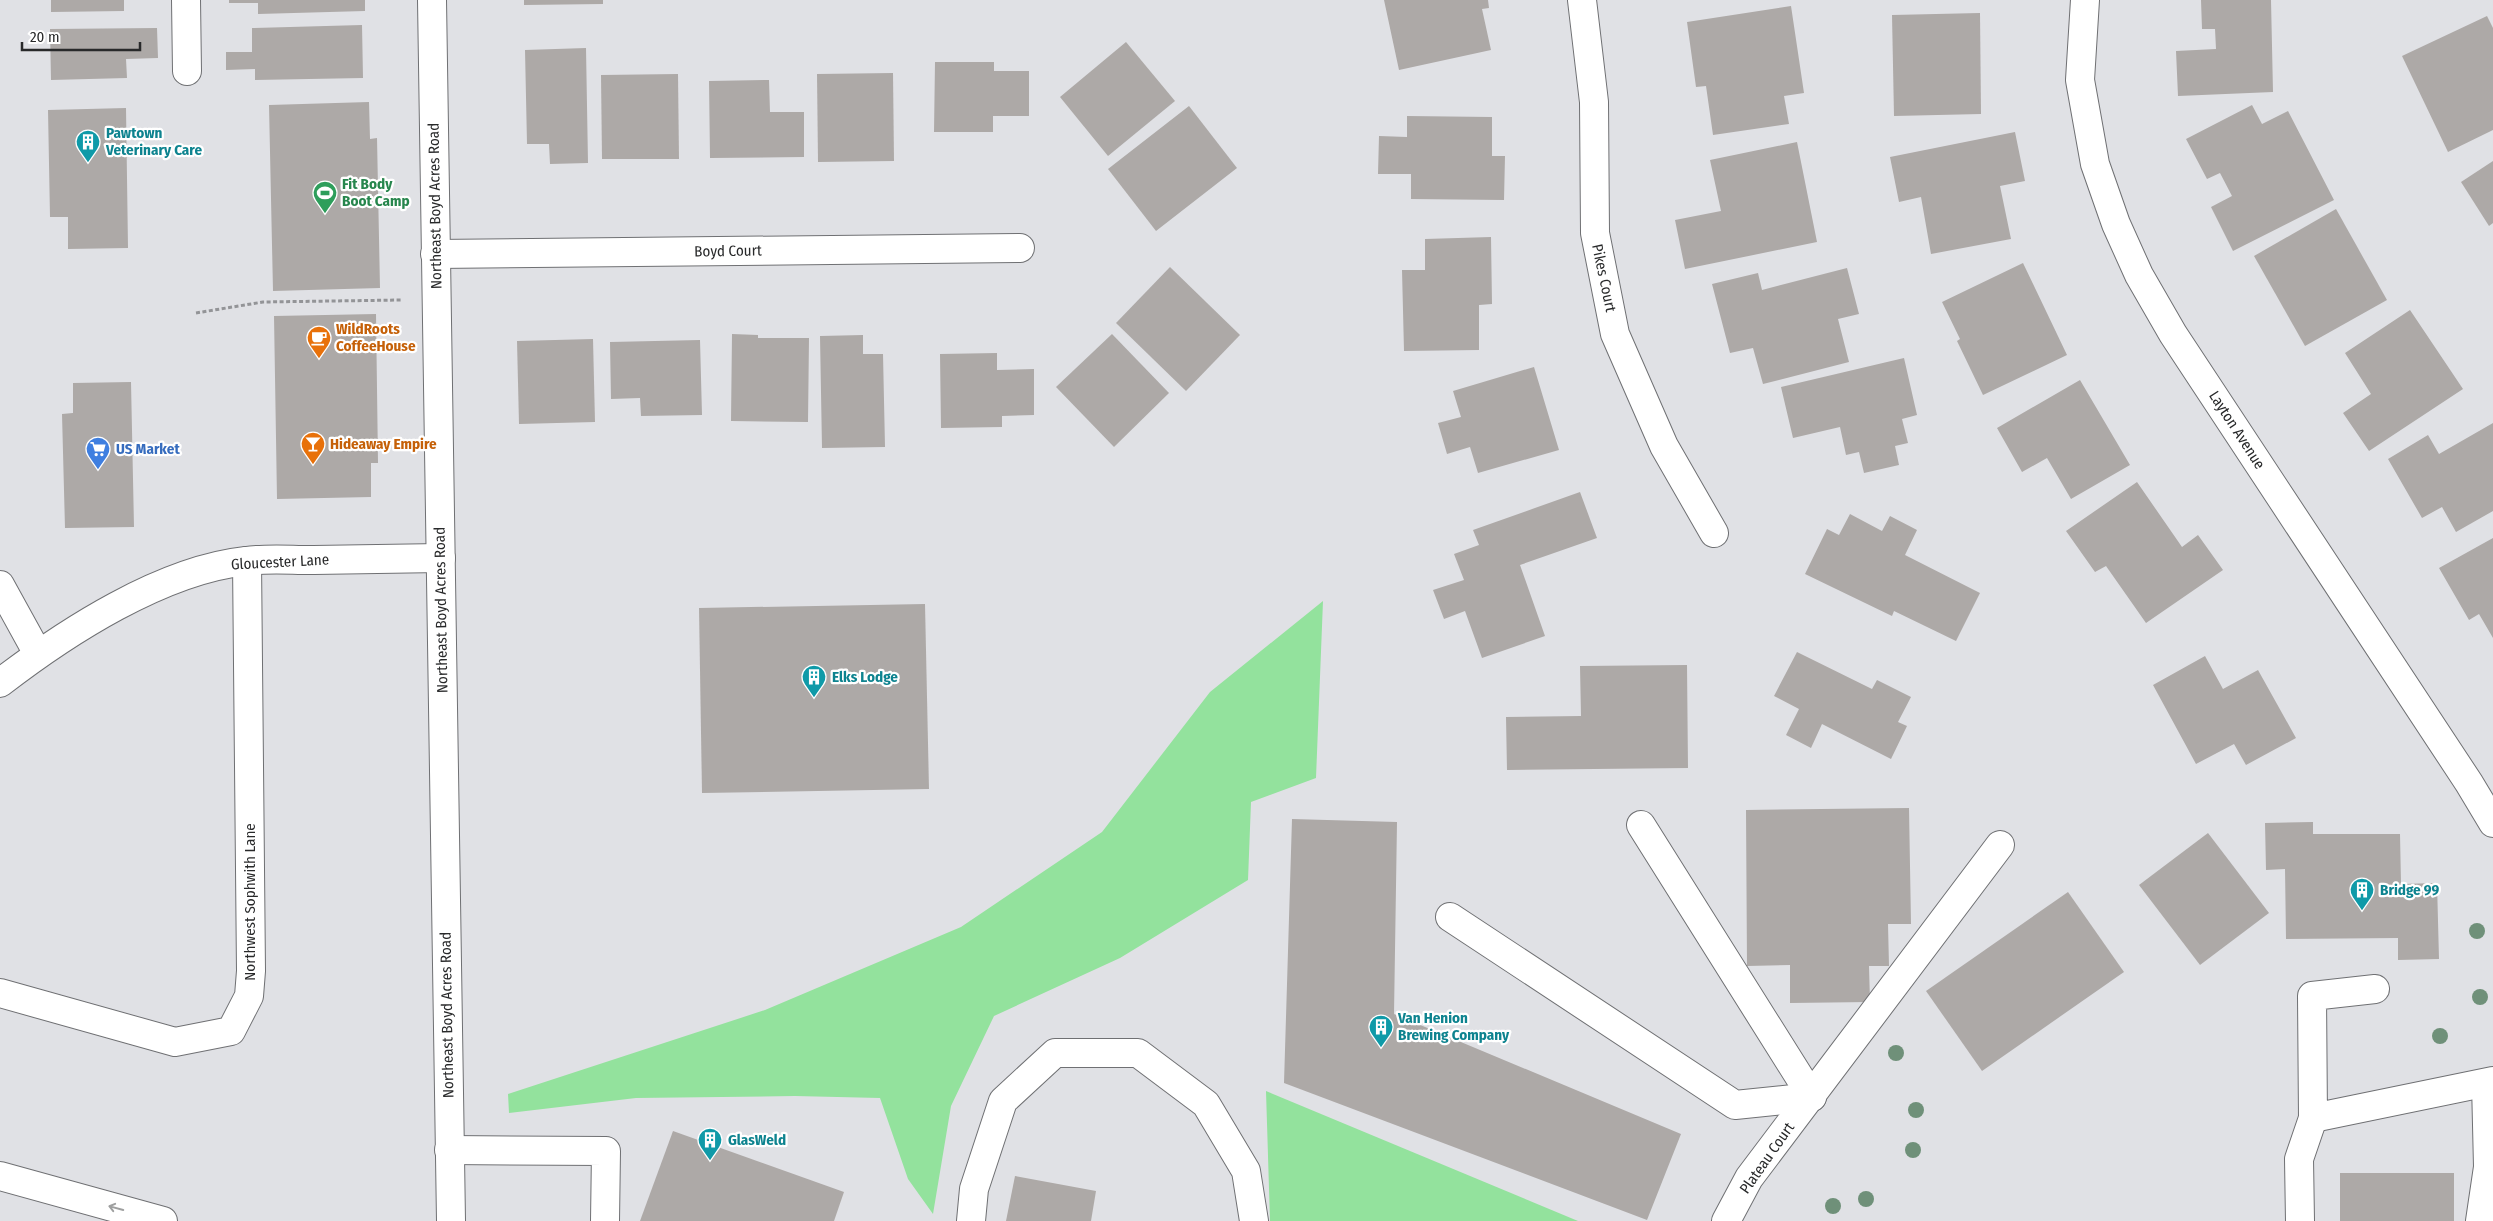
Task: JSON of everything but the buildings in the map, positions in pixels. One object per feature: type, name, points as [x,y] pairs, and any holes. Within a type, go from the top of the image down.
[{"type":"main road","points":[[186,0],[187,71]]},
{"type":"main road","name":"Northeast Boyd Acres Road","points":[[432,0],[451,1221]]},
{"type":"main road","name":"Pikes Court","points":[[1582,0],[1594,102],[1594,234],[1615,334],[1664,446],[1714,533]]},
{"type":"main road","name":"Layton Avenue","points":[[2085,0],[2080,80],[2095,164],[2116,224],[2139,275],[2173,334],[2493,822]]},
{"type":"main road","name":"Boyd Court","points":[[435,254],[1020,248]]},
{"type":"main road","name":"Gloucester Lane","points":[[0,683],[38,654],[153,587],[210,567],[247,561],[440,558]]},
{"type":"main road","name":"Northwest Sophwith Lane","points":[[0,993],[175,1042],[231,1031],[249,996],[251,970],[247,561]]},
{"type":"main road","points":[[0,585],[38,654]]},
{"type":"main road","points":[[1450,917],[1734,1105],[1812,1097],[1641,825]]},
{"type":"main road","name":"Plateau Court","points":[[1726,1221],[1749,1178],[1812,1097],[2000,845]]},
{"type":"main road","points":[[2300,1221],[2299,1159],[2313,1118],[2312,996],[2375,989]]},
{"type":"main road","points":[[971,1221],[974,1190],[1003,1102],[1055,1053],[1138,1053],[1206,1104],[1246,1171],[1254,1221]]},
{"type":"main road","points":[[2313,1118],[2490,1082],[2488,1167],[2480,1221]]},
{"type":"main road","points":[[449,1150],[606,1151],[605,1221]]},
{"type":"main road","points":[[0,1176],[163,1221]]},
{"type":"path","points":[[196,313],[263,302],[386,300]]},
{"type":"green space","points":[[1323,601],[1316,778],[1251,802],[1248,880],[1120,958],[994,1016],[951,1106],[933,1214],[908,1179],[880,1098],[795,1096],[636,1098],[509,1113],[508,1094],[765,1010],[961,927],[1102,832],[1210,692]]},
{"type":"green space","points":[[1266,1091],[1578,1221],[1270,1221]]},
{"type":"place","name":"Pawtown Veterinary Care","points":[[88,163]]},
{"type":"place","name":"Fit Body Boot Camp","points":[[325,214]]},
{"type":"place","name":"WildRoots CoffeeHouse","points":[[319,359]]},
{"type":"place","name":"Hideaway Empire","points":[[313,465]]},
{"type":"place","name":"US Market","points":[[98,470]]},
{"type":"place","name":"Elks Lodge","points":[[814,698]]},
{"type":"place","name":"Bridge 99","points":[[2362,911]]},
{"type":"place","name":"Van Henion Brewing Company","points":[[1381,1048]]},
{"type":"place","name":"GlasWeld","points":[[710,1161]]}]
